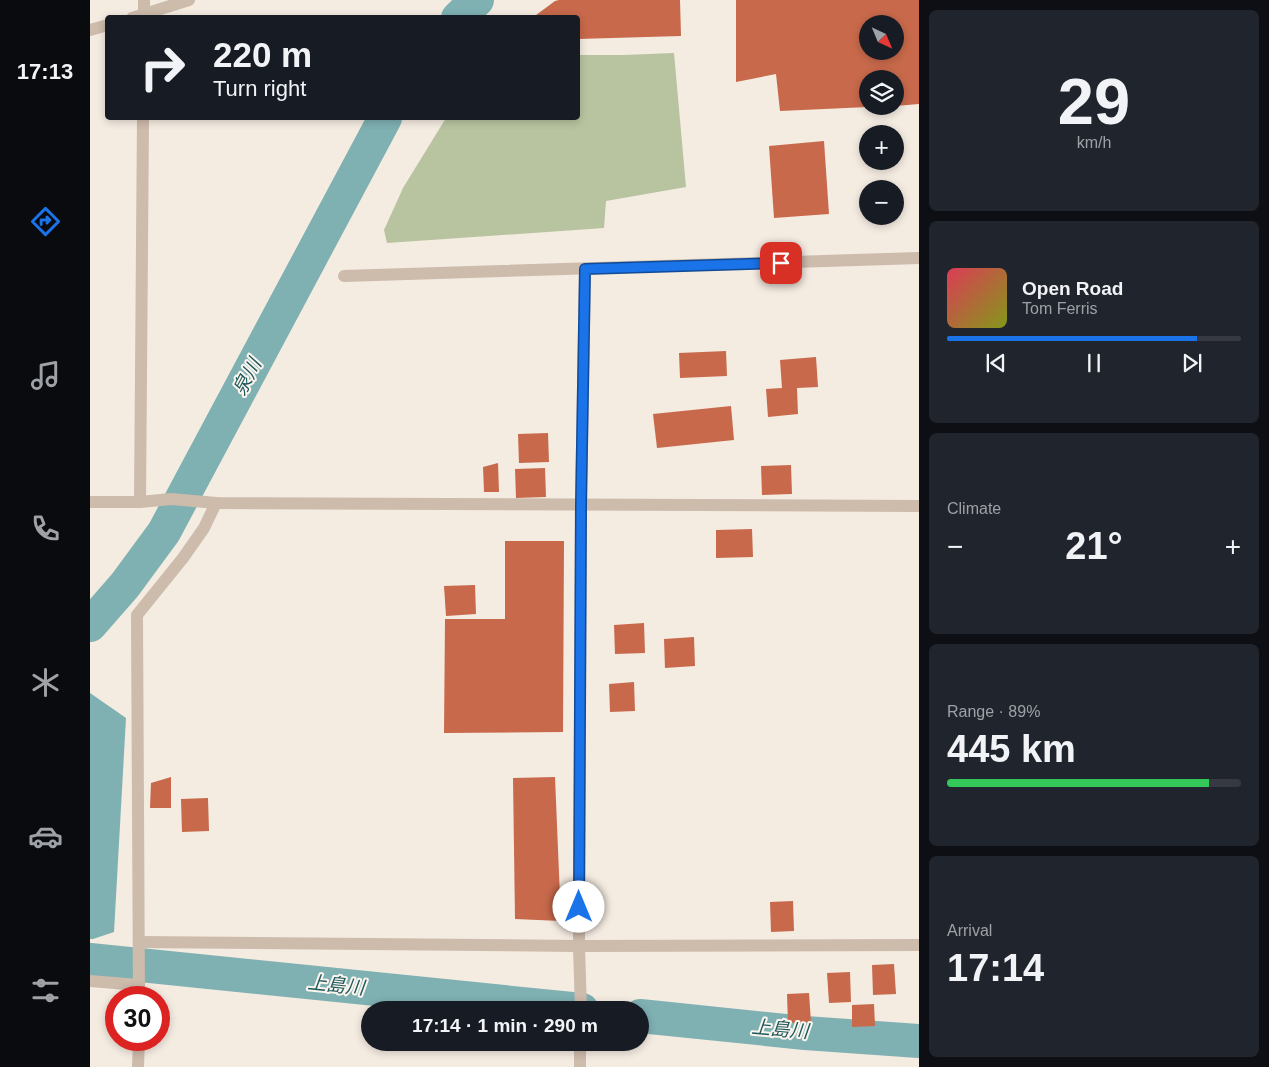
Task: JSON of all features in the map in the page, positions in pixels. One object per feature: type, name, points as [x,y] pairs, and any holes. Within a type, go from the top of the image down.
[{"type":"street","points":[[140,15],[144,0]]},
{"type":"street","points":[[143,15],[189,0]]},
{"type":"street","points":[[90,30],[105,26]]},
{"type":"street","points":[[140,502],[143,120]]},
{"type":"street","points":[[344,276],[919,258]]},
{"type":"street","points":[[581,1001],[579,946],[581,505],[585,269]]},
{"type":"street","points":[[90,502],[140,502],[171,499],[216,503],[919,506]]},
{"type":"street","points":[[139,986],[137,615],[183,558],[204,528],[216,503]]},
{"type":"street","points":[[139,942],[579,946],[919,945]]},
{"type":"street","points":[[90,981],[121,986]]},
{"type":"street","points":[[138,1067],[139,1051]]},
{"type":"street","points":[[580,1051],[580,1067]]},
{"type":"green space","points":[[674,53],[686,187],[606,201],[604,228],[387,243],[384,230],[403,188],[445,120],[580,120],[580,55]]},
{"type":"water","points":[[90,693],[126,718],[114,932],[93,939],[90,939]]},
{"type":"building","points":[[680,0],[681,36],[580,39],[580,15],[536,15],[555,1]]},
{"type":"building","points":[[736,0],[919,0],[919,104],[904,105],[904,70],[859,70],[859,107],[780,111],[776,74],[736,82]]},
{"type":"building","points":[[824,141],[829,214],[774,218],[769,146]]},
{"type":"building","points":[[726,351],[727,376],[680,378],[679,353]]},
{"type":"building","points":[[816,357],[818,387],[797,388],[798,414],[768,417],[766,389],[782,388],[780,360]]},
{"type":"building","points":[[731,406],[734,440],[657,448],[653,414]]},
{"type":"building","points":[[548,433],[549,462],[519,463],[518,434]]},
{"type":"building","points":[[498,463],[499,492],[484,492],[483,467]]},
{"type":"building","points":[[791,465],[792,494],[762,495],[761,466]]},
{"type":"building","points":[[545,468],[546,497],[516,498],[515,469]]},
{"type":"building","points":[[752,529],[753,557],[716,558],[716,530]]},
{"type":"building","points":[[505,541],[564,541],[563,732],[444,733],[445,619],[505,619]]},
{"type":"building","points":[[475,585],[476,614],[446,616],[444,586]]},
{"type":"building","points":[[644,623],[645,653],[615,654],[614,625]]},
{"type":"building","points":[[694,637],[695,666],[665,668],[664,639]]},
{"type":"building","points":[[634,682],[635,711],[610,712],[609,684]]},
{"type":"building","points":[[171,777],[171,808],[150,808],[151,783]]},
{"type":"building","points":[[555,777],[561,921],[515,919],[513,778]]},
{"type":"building","points":[[208,798],[209,831],[182,832],[181,799]]},
{"type":"building","points":[[793,901],[794,931],[771,932],[770,902]]},
{"type":"building","points":[[894,964],[896,994],[873,995],[872,965]]},
{"type":"building","points":[[850,972],[851,1002],[829,1003],[827,973]]},
{"type":"building","points":[[809,993],[811,1022],[788,1023],[787,994]]},
{"type":"building","points":[[874,1004],[875,1026],[852,1027],[852,1005]]},
{"type":"waterway","name":"泉川","points":[[461,15],[477,0]]},
{"type":"waterway","name":"泉川","points":[[90,625],[125,585],[164,532],[384,120]]},
{"type":"waterway","name":"上島川","points":[[90,960],[493,1001]]},
{"type":"waterway","name":"上島川","points":[[649,1017],[805,1033],[919,1041]]},
{"type":"route","points":[[579,907],[581,505],[585,269],[781,263]]}]
